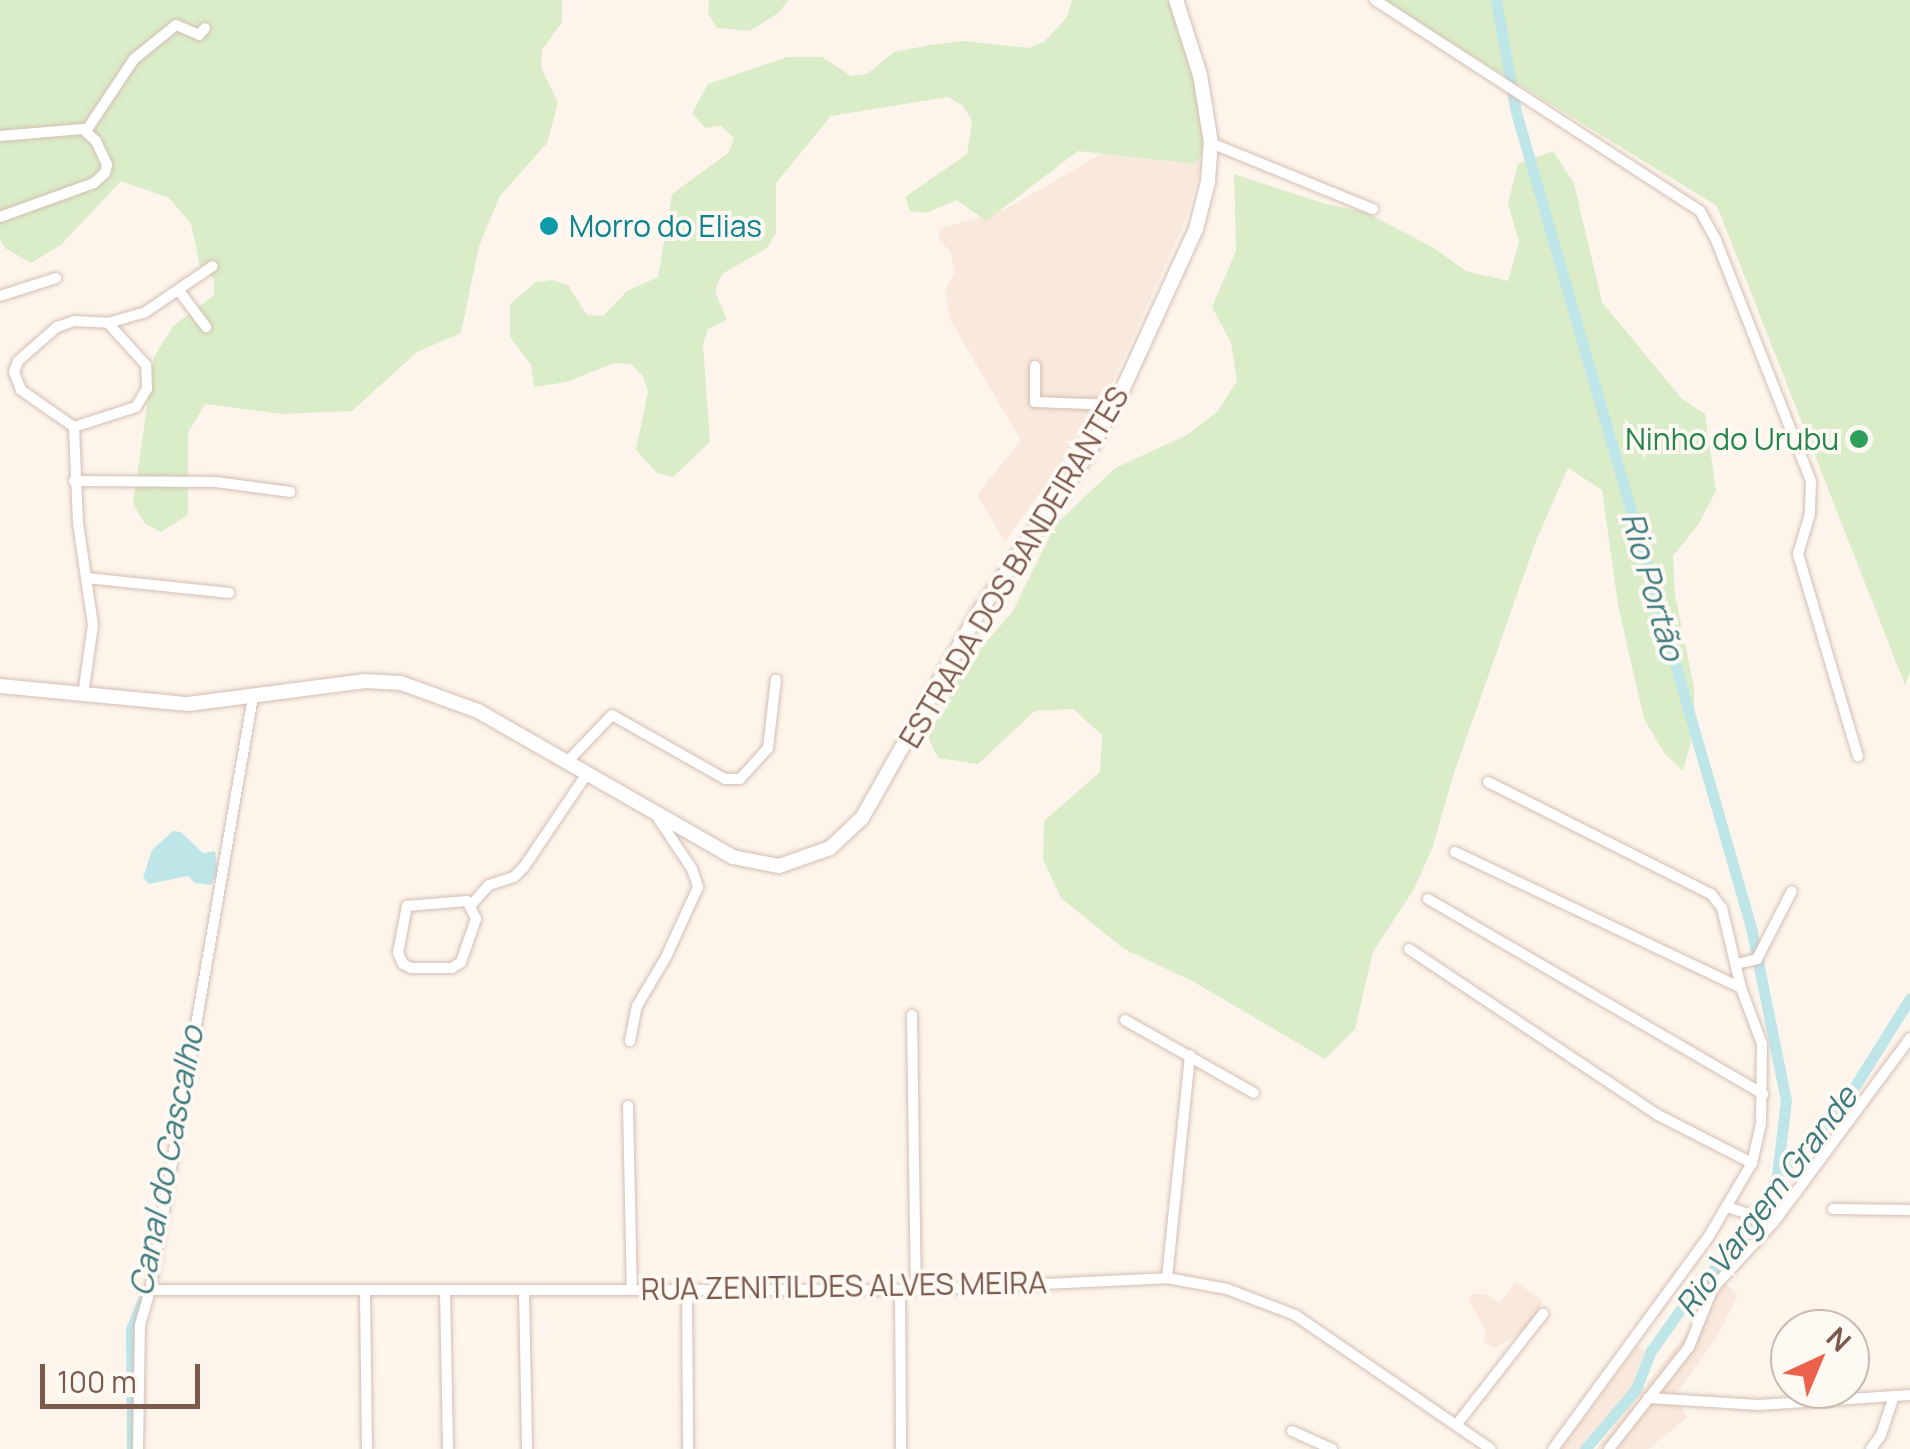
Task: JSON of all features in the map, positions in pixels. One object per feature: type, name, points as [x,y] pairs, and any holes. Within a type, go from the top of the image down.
[{"type":"main road","name":"ESTRADA DOS BANDEIRANTES","points":[[0,686],[188,704],[364,681],[401,683],[478,711],[719,851],[764,866],[797,862],[842,840],[862,818],[977,614],[1069,484],[1115,406],[1196,229],[1208,182],[1211,143],[1200,76],[1176,0]]},
{"type":"street","points":[[1375,0],[1690,201],[1716,240],[1811,481],[1810,514],[1798,554],[1858,756]]},
{"type":"street","points":[[86,132],[134,59],[176,25],[199,35],[205,28]]},
{"type":"street","points":[[0,136],[72,128],[86,132],[103,152],[107,165],[101,179],[0,216]]},
{"type":"street","points":[[1211,143],[1373,208]]},
{"type":"street","points":[[74,428],[21,390],[14,372],[18,361],[64,323],[108,324],[144,313],[213,266]]},
{"type":"street","points":[[0,296],[56,278]]},
{"type":"street","points":[[180,292],[206,327]]},
{"type":"street","points":[[74,428],[136,406],[147,389],[146,365],[108,324]]},
{"type":"street","points":[[1035,366],[1032,398],[1039,402],[1115,406]]},
{"type":"street","points":[[74,428],[74,481],[93,625],[82,695]]},
{"type":"street","points":[[74,481],[216,482],[290,492]]},
{"type":"street","points":[[87,578],[230,593]]},
{"type":"street","points":[[566,764],[612,715],[725,779],[740,780],[768,748],[776,679]]},
{"type":"street","points":[[138,1449],[138,1344],[253,697]]},
{"type":"street","points":[[471,905],[490,885],[514,877],[524,867],[586,775]]},
{"type":"street","points":[[1488,782],[1711,894],[1722,908],[1743,992],[1762,1044],[1764,1094],[1752,1162],[1727,1207],[1553,1449]]},
{"type":"street","points":[[630,1041],[637,1006],[666,957],[698,886],[692,869],[658,818]]},
{"type":"street","points":[[1455,852],[1743,992]]},
{"type":"street","points":[[1736,964],[1749,964],[1760,955],[1792,891]]},
{"type":"street","points":[[1428,900],[1764,1094]]},
{"type":"street","points":[[467,901],[471,905],[476,920],[462,962],[452,968],[411,968],[403,964],[398,953],[408,906],[467,901]]},
{"type":"street","points":[[1409,948],[1658,1115],[1752,1162]]},
{"type":"street","points":[[912,1015],[916,1290]]},
{"type":"street","points":[[1125,1020],[1254,1092]]},
{"type":"street","points":[[1609,1449],[1689,1347],[1713,1288],[1910,1038]]},
{"type":"street","points":[[1167,1278],[1190,1055]]},
{"type":"street","points":[[628,1106],[632,1290]]},
{"type":"street","points":[[1727,1207],[1768,1220]]},
{"type":"street","points":[[1834,1210],[1910,1210]]},
{"type":"street","name":"RUA ZENITILDES ALVES MEIRA","points":[[150,1290],[916,1290],[1167,1278],[1227,1288],[1295,1316],[1457,1424],[1486,1448]]},
{"type":"street","points":[[445,1290],[448,1449]]},
{"type":"street","points":[[524,1290],[527,1449]]},
{"type":"street","points":[[686,1290],[688,1449]]},
{"type":"street","points":[[900,1290],[901,1449]]},
{"type":"street","points":[[365,1291],[367,1449]]},
{"type":"street","points":[[1457,1424],[1542,1314]]},
{"type":"street","points":[[1648,1398],[1759,1404],[1910,1395]]},
{"type":"street","points":[[1872,1449],[1882,1435],[1894,1396]]},
{"type":"street","points":[[1292,1430],[1332,1449]]},
{"type":"shaded area","points":[[1103,153],[1191,154],[1203,162],[1183,226],[1099,412],[1005,541],[977,495],[1021,440],[950,320],[945,291],[955,272],[950,251],[939,240],[940,229],[1006,209]]},
{"type":"shaded area","points":[[1516,1282],[1543,1301],[1536,1317],[1522,1332],[1495,1348],[1484,1342],[1485,1330],[1468,1299],[1472,1294],[1485,1294],[1500,1303]]},
{"type":"shaded area","points":[[1725,1284],[1738,1295],[1717,1337],[1676,1394],[1687,1418],[1648,1449],[1596,1449]]},
{"type":"shaded area","points":[[1637,1346],[1654,1356],[1630,1395],[1589,1449],[1561,1449]]},
{"type":"green space","points":[[0,0],[562,0],[562,22],[542,50],[541,67],[558,103],[547,143],[500,196],[479,246],[461,333],[417,352],[352,411],[282,414],[205,404],[188,433],[188,515],[161,532],[145,524],[133,504],[154,357],[173,326],[214,295],[214,279],[200,266],[191,224],[169,198],[121,181],[61,245],[31,263],[5,248],[0,240]]},
{"type":"green space","points":[[709,0],[789,0],[778,13],[750,31],[717,28],[708,14]]},
{"type":"green space","points":[[1072,0],[1175,0],[1204,123],[1207,149],[1195,164],[1078,151],[986,221],[957,200],[926,213],[910,211],[905,197],[967,154],[972,121],[963,106],[948,97],[831,116],[776,183],[776,233],[767,248],[722,274],[715,291],[727,320],[708,329],[703,344],[710,442],[673,477],[657,473],[636,450],[648,392],[643,376],[631,364],[614,363],[567,382],[534,387],[531,365],[510,337],[510,304],[536,282],[552,280],[568,285],[587,315],[603,316],[627,291],[658,277],[672,194],[728,153],[734,138],[721,126],[705,128],[692,113],[708,84],[787,57],[822,57],[851,76],[867,74],[894,52],[930,45],[963,41],[1029,48],[1044,42],[1067,17]]},
{"type":"green space","name":"Ninho do Urubu","points":[[1381,0],[1910,0],[1910,672],[1905,685],[1717,206]]},
{"type":"green space","points":[[1553,151],[1574,183],[1602,302],[1682,399],[1705,414],[1716,491],[1698,525],[1673,556],[1675,595],[1694,687],[1694,730],[1683,771],[1665,754],[1644,719],[1618,605],[1602,490],[1568,468],[1536,541],[1454,773],[1432,849],[1414,889],[1373,952],[1355,1029],[1325,1059],[1194,982],[1124,949],[1061,898],[1043,860],[1044,821],[1100,772],[1102,735],[1073,709],[1035,711],[978,764],[938,758],[928,737],[963,669],[1013,611],[1055,525],[1115,468],[1187,435],[1217,412],[1237,381],[1231,343],[1212,307],[1236,251],[1234,174],[1326,204],[1365,212],[1434,248],[1466,271],[1508,281],[1519,242],[1508,203],[1518,164]]},
{"type":"water","points":[[173,831],[181,832],[203,853],[215,851],[218,874],[210,885],[195,883],[188,876],[149,884],[143,878],[152,850]]},
{"type":"waterway","name":"Rio Portão","points":[[1496,0],[1516,112],[1751,927],[1786,1100],[1777,1176]]},
{"type":"waterway","name":"Rio Vargem Grande","points":[[1585,1449],[1636,1389],[1651,1351],[1695,1289],[1737,1245],[1777,1176],[1843,1105],[1910,998]]},
{"type":"waterway","name":"Canal do Cascalho","points":[[132,1449],[131,1329],[146,1292]]},
{"type":"place","name":"Morro do Elias","points":[[549,226]]},
{"type":"place","name":"Ninho do Urubu","points":[[1859,439]]}]
